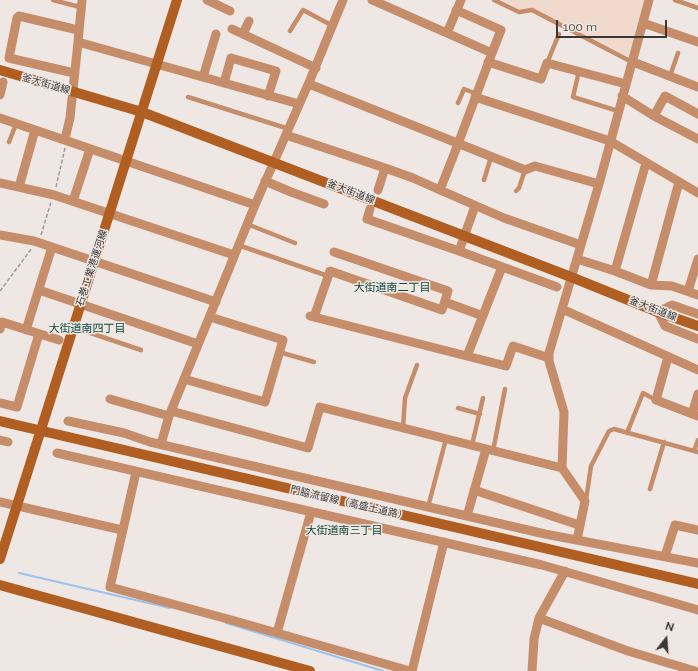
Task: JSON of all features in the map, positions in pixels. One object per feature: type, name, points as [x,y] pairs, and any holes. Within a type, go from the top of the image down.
[{"type":"street","name":"石巻工業港運河線","points":[[0,559],[177,0]]},
{"type":"street","points":[[207,0],[230,11]]},
{"type":"street","points":[[161,444],[170,413],[234,255],[265,181],[316,68],[343,0]]},
{"type":"street","points":[[372,0],[492,53]]},
{"type":"street","points":[[447,33],[461,0]]},
{"type":"street","points":[[577,540],[585,501],[562,468],[564,412],[549,358],[549,353],[599,184],[626,84],[630,61],[649,0]]},
{"type":"street","points":[[66,140],[70,118],[81,3]]},
{"type":"street","points":[[440,190],[501,30],[456,10]]},
{"type":"street","points":[[74,73],[8,58],[17,18],[19,16],[78,30]]},
{"type":"street","points":[[243,34],[249,21]]},
{"type":"street","points":[[643,23],[698,42]]},
{"type":"street","points":[[232,29],[316,68]]},
{"type":"street","points":[[203,76],[216,34]]},
{"type":"street","points":[[78,42],[300,104]]},
{"type":"street","points":[[224,83],[231,58],[276,71],[268,96]]},
{"type":"street","points":[[630,61],[698,87]]},
{"type":"street","points":[[488,62],[541,79],[547,63],[626,84]]},
{"type":"street","name":"釜大街道線","points":[[0,70],[142,112],[658,312],[698,326]]},
{"type":"street","points":[[0,95],[3,82]]},
{"type":"street","points":[[309,84],[525,170],[535,166],[599,184]]},
{"type":"street","points":[[476,96],[610,141],[698,192]]},
{"type":"street","points":[[622,96],[654,116],[698,139]]},
{"type":"street","points":[[654,116],[665,96],[698,114]]},
{"type":"street","points":[[0,118],[255,205]]},
{"type":"street","points":[[19,187],[35,130]]},
{"type":"street","points":[[287,132],[412,178],[475,206],[581,245]]},
{"type":"street","points":[[73,201],[90,149]]},
{"type":"street","points":[[615,271],[646,163]]},
{"type":"street","points":[[378,190],[385,168]]},
{"type":"street","points":[[265,181],[324,204]]},
{"type":"street","points":[[650,285],[679,182]]},
{"type":"street","points":[[0,183],[54,195],[234,255]]},
{"type":"street","points":[[460,251],[475,206]]},
{"type":"street","points":[[370,209],[367,219],[460,251],[557,287]]},
{"type":"street","points":[[0,235],[37,242],[216,302]]},
{"type":"street","points":[[26,330],[52,247]]},
{"type":"street","points":[[334,252],[448,291],[445,302],[442,310],[330,271],[312,317],[506,366],[513,346],[549,358]]},
{"type":"street","points":[[577,259],[615,271],[650,285],[672,286],[698,294]]},
{"type":"street","points":[[688,291],[698,259]]},
{"type":"street","points":[[467,356],[502,267]]},
{"type":"street","points":[[39,290],[198,344]]},
{"type":"street","points":[[445,302],[483,316]]},
{"type":"street","points":[[698,314],[672,305],[658,312],[665,326],[698,339]]},
{"type":"street","points":[[562,309],[698,370]]},
{"type":"street","points":[[184,379],[265,402],[283,340],[210,317]]},
{"type":"street","points":[[0,329],[2,322],[59,340]]},
{"type":"street","points":[[0,403],[17,407],[39,334]]},
{"type":"street","points":[[668,357],[656,400],[695,415],[698,394]]},
{"type":"street","points":[[110,399],[308,448],[320,407],[562,468]]},
{"type":"street","points":[[68,421],[124,433],[161,444],[428,507],[577,540],[698,563]]},
{"type":"street","name":"門脇流留線（高盛土道路）","points":[[0,422],[698,584]]},
{"type":"street","points":[[468,516],[474,490],[489,450]]},
{"type":"street","points":[[57,453],[542,565],[698,610]]},
{"type":"street","points":[[136,472],[110,587],[411,671],[444,542]]},
{"type":"street","points":[[474,490],[579,525]]},
{"type":"street","points":[[0,502],[122,530]]},
{"type":"street","points":[[277,633],[311,512]]},
{"type":"street","points":[[665,556],[675,525],[698,530]]},
{"type":"street","points":[[532,671],[534,639],[539,618],[565,571]]},
{"type":"street","points":[[0,585],[310,671]]},
{"type":"street","points":[[539,618],[628,651],[695,671]]},
{"type":"lane","points":[[53,0],[81,3]]},
{"type":"lane","points":[[494,0],[519,12],[532,10],[630,61]]},
{"type":"lane","points":[[675,0],[698,8]]},
{"type":"lane","points":[[290,31],[303,10],[333,26]]},
{"type":"lane","points":[[547,63],[559,34]]},
{"type":"lane","points":[[670,76],[678,53]]},
{"type":"lane","points":[[579,71],[572,97],[618,111]]},
{"type":"lane","points":[[458,103],[464,89],[476,96]]},
{"type":"lane","points":[[188,97],[287,132]]},
{"type":"lane","points":[[9,142],[16,124]]},
{"type":"lane","points":[[484,180],[491,157]]},
{"type":"lane","points":[[516,191],[519,188],[525,170]]},
{"type":"lane","points":[[247,224],[295,243]]},
{"type":"lane","points":[[238,246],[328,276]]},
{"type":"lane","points":[[73,327],[141,350]]},
{"type":"lane","points":[[279,352],[314,362]]},
{"type":"lane","points":[[403,428],[405,398],[417,365]]},
{"type":"lane","points":[[489,450],[505,389]]},
{"type":"lane","points":[[627,433],[644,393],[656,400]]},
{"type":"lane","points":[[472,446],[483,398]]},
{"type":"lane","points":[[458,408],[480,414]]},
{"type":"lane","points":[[585,501],[591,466],[608,431],[614,429],[696,451],[698,440]]},
{"type":"lane","points":[[428,507],[446,439]]},
{"type":"lane","points":[[650,489],[664,442]]},
{"type":"path","points":[[0,291],[37,242],[42,233],[54,195],[66,140]]},
{"type":"shaded area","points":[[501,0],[645,0],[630,56],[627,56],[531,8],[520,9]]},
{"type":"waterway","points":[[19,573],[170,608]]},
{"type":"waterway","points":[[226,623],[383,671]]},
{"type":"district","name":"大街道南二丁目","points":[[392,288]]},
{"type":"district","name":"大街道南四丁目","points":[[87,329]]},
{"type":"district","name":"大街道南三丁目","points":[[344,531]]}]
